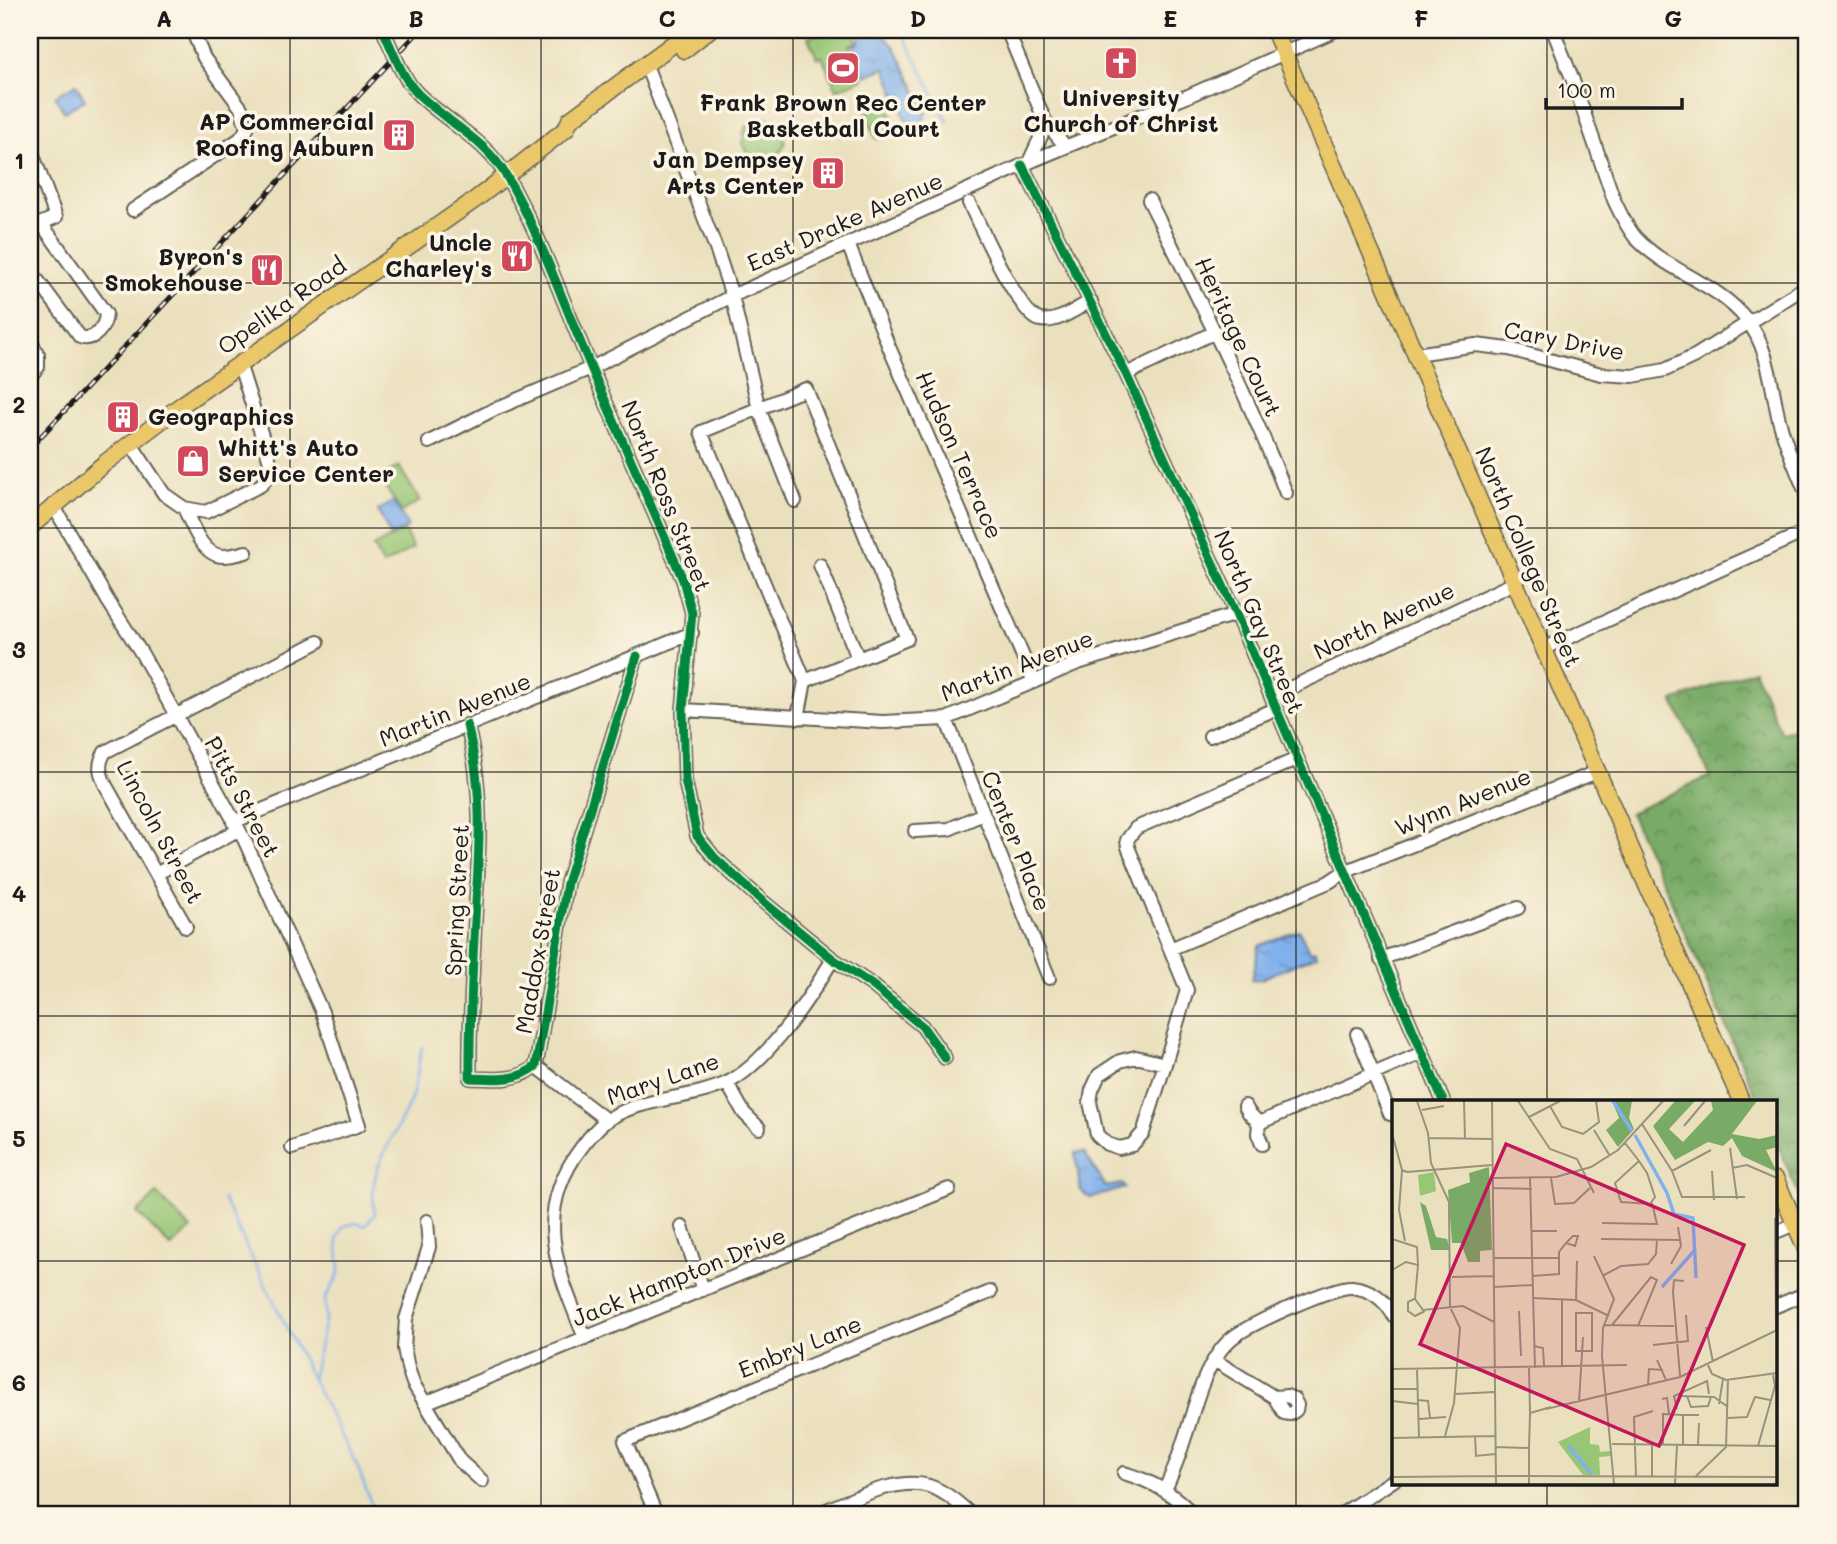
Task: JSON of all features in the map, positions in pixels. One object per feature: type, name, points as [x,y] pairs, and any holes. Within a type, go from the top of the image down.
[{"type":"main road","name":"Opelika Road","points":[[30,527],[53,505],[239,363],[466,206],[566,129],[576,129],[692,30]]},
{"type":"main road","name":"Opelika Road","points":[[648,70],[709,30]]},
{"type":"main road","name":"North College Street","points":[[1275,30],[1741,1100]]},
{"type":"main road","points":[[1778,1185],[1807,1251]]},
{"type":"street","points":[[133,211],[240,139],[247,129],[241,108],[204,58],[192,30]]},
{"type":"street","name":"North Ross Street","points":[[383,30],[416,93],[467,131],[491,154],[506,174],[530,220],[683,580],[692,613],[682,710],[685,780],[697,836],[715,858],[833,959],[872,985],[922,1026],[945,1058]]},
{"type":"street","points":[[1007,30],[1045,121],[1065,146]]},
{"type":"street","name":"East Drake Avenue","points":[[429,443],[493,410],[591,368],[732,296],[1065,146],[1188,96],[1336,30]]},
{"type":"street","points":[[1553,30],[1623,220],[1650,251],[1725,297],[1749,322],[1766,358],[1788,450],[1807,495]]},
{"type":"street","points":[[648,70],[732,296],[759,409],[795,501]]},
{"type":"street","points":[[1025,164],[1042,134],[1045,121]]},
{"type":"street","points":[[30,147],[35,176],[57,217],[36,225],[106,314],[104,325],[96,334],[86,339],[80,337],[32,277]]},
{"type":"street","name":"North Gay Street","points":[[1025,164],[1126,374],[1236,614],[1443,1100]]},
{"type":"street","name":"Heritage Court","points":[[1149,200],[1273,459],[1286,493]]},
{"type":"street","points":[[969,203],[1001,268],[1029,313],[1039,320],[1051,320],[1091,301]]},
{"type":"street","name":"Hudson Terrace","points":[[848,244],[889,347],[1034,682]]},
{"type":"street","name":"Cary Drive","points":[[1416,354],[1476,345],[1509,349],[1601,374],[1633,376],[1665,370],[1695,356],[1807,286]]},
{"type":"street","points":[[1126,374],[1213,333]]},
{"type":"street","points":[[30,340],[38,355],[38,367],[30,376]]},
{"type":"street","points":[[131,444],[164,494],[184,508],[206,512],[261,485],[273,471],[239,363]]},
{"type":"street","points":[[798,718],[805,681],[701,432],[806,389],[906,639],[805,681]]},
{"type":"street","name":"Pitts Street","points":[[53,505],[142,654],[236,826],[322,1012],[359,1125],[292,1148]]},
{"type":"street","points":[[184,508],[208,550],[220,557],[246,552]]},
{"type":"street","points":[[1543,649],[1807,531]]},
{"type":"street","points":[[820,565],[858,658]]},
{"type":"street","name":"North Avenue","points":[[1210,736],[1514,583]]},
{"type":"street","name":"Martin Avenue","points":[[682,710],[883,722],[946,719],[1078,663],[1236,614]]},
{"type":"street","name":"Martin Avenue","points":[[156,874],[236,826],[467,725],[692,633]]},
{"type":"street","points":[[176,716],[318,642]]},
{"type":"street","name":"Maddox Street","points":[[470,1078],[517,1077],[527,1074],[536,1066],[567,883],[637,656]]},
{"type":"street","name":"Lincoln Street","points":[[176,716],[105,752],[100,761],[100,773],[186,927]]},
{"type":"street","name":"Center Place","points":[[946,719],[1049,978]]},
{"type":"street","name":"Spring Street","points":[[467,725],[475,756],[480,812],[469,1034],[470,1078]]},
{"type":"street","points":[[1165,1064],[1136,1057],[1120,1061],[1100,1075],[1092,1090],[1090,1102],[1097,1135],[1107,1144],[1119,1147],[1132,1144],[1143,1133],[1165,1064],[1187,990],[1127,840],[1136,828],[1297,760]]},
{"type":"street","name":"Wynn Avenue","points":[[1170,949],[1329,882],[1344,872],[1597,772]]},
{"type":"street","points":[[915,831],[948,829],[983,814]]},
{"type":"street","points":[[1381,959],[1518,908]]},
{"type":"street","name":"Mary Lane","points":[[585,1338],[560,1276],[553,1245],[552,1214],[560,1184],[575,1156],[605,1119],[645,1103],[698,1093],[727,1083],[747,1069],[810,996],[833,959]]},
{"type":"street","points":[[1357,1034],[1390,1114]]},
{"type":"street","points":[[1259,1123],[1422,1053]]},
{"type":"street","points":[[536,1066],[605,1119]]},
{"type":"street","points":[[727,1083],[744,1113],[759,1128]]},
{"type":"street","points":[[1245,1105],[1259,1123]]},
{"type":"street","points":[[1259,1123],[1258,1134],[1262,1144]]},
{"type":"street","name":"Jack Hampton Drive","points":[[425,1403],[948,1189]]},
{"type":"street","points":[[427,1221],[429,1247],[406,1319],[404,1348],[410,1375],[425,1403],[460,1461],[482,1481]]},
{"type":"street","points":[[1778,1231],[1795,1224]]},
{"type":"street","points":[[682,1227],[703,1290]]},
{"type":"street","points":[[1165,1490],[1203,1382],[1214,1360],[1231,1339],[1258,1323],[1317,1297],[1349,1287],[1371,1292],[1381,1298],[1392,1313]]},
{"type":"street","name":"Embry Lane","points":[[656,1514],[625,1441],[990,1292]]},
{"type":"street","points":[[1778,1305],[1807,1293]]},
{"type":"street","points":[[1214,1360],[1274,1397]]},
{"type":"street","points":[[1124,1473],[1165,1490],[1183,1503],[1192,1514]]},
{"type":"street","points":[[1342,1514],[1392,1481]]},
{"type":"street","points":[[817,1514],[875,1491],[896,1485],[918,1485],[929,1486],[957,1502],[970,1514]]},
{"type":"green space","name":"Frank Brown Rec Center Basketball Court","points":[[825,30],[852,30],[857,42],[849,45],[863,79],[836,90],[822,56],[817,58],[808,37]]},
{"type":"green space","points":[[887,104],[898,130],[876,139],[865,113]]},
{"type":"green space","points":[[764,118],[779,124],[785,139],[779,154],[764,160],[749,154],[743,139],[749,124]]},
{"type":"green space","points":[[399,466],[420,501],[401,512],[380,478]]},
{"type":"green space","points":[[404,530],[413,548],[383,565],[373,547]]},
{"type":"green space","points":[[1754,670],[1781,733],[1807,727],[1807,1214],[1778,1146],[1778,1100],[1758,1100],[1630,813],[1710,776],[1673,701]]},
{"type":"green space","points":[[157,1194],[191,1229],[171,1247],[137,1213]]},
{"type":"water","points":[[878,30],[895,47],[927,113],[918,129],[906,120],[885,68],[865,76],[853,45],[859,42],[859,34]]},
{"type":"water","points":[[76,84],[85,100],[64,112],[55,96]]},
{"type":"water","points":[[394,501],[408,527],[391,537],[378,511]]},
{"type":"water","points":[[1299,930],[1310,953],[1315,951],[1317,955],[1261,979],[1252,980],[1259,946]]},
{"type":"water","points":[[1084,1152],[1106,1187],[1122,1184],[1125,1188],[1090,1198],[1081,1191],[1075,1153]]},
{"type":"waterway","points":[[901,30],[948,122]]},
{"type":"waterway","points":[[312,1380],[326,1316],[325,1299],[340,1269],[337,1239],[344,1226],[356,1223],[365,1226],[375,1214],[374,1182],[383,1155],[410,1101],[422,1047]]},
{"type":"waterway","points":[[223,1199],[357,1465],[375,1514]]},
{"type":"railway","points":[[30,448],[420,30]]},
{"type":"cycle path","points":[[383,30],[412,88],[488,152],[518,197],[683,580],[692,613],[683,710],[685,780],[697,836],[715,858],[761,900],[922,1026],[945,1058]]},
{"type":"cycle path","points":[[1022,165],[1126,374],[1236,614],[1443,1100]]},
{"type":"cycle path","points":[[467,725],[476,770],[479,813],[470,1078],[505,1078],[521,1075],[536,1066],[567,883],[637,656]]},
{"type":"place","name":"University Church of Christ","points":[[1121,63]]},
{"type":"place","name":"Frank Brown Rec Center Basketball Court","points":[[843,68]]},
{"type":"place","name":"AP Commercial Roofing Auburn","points":[[399,135]]},
{"type":"place","name":"Jan Dempsey Arts Center","points":[[828,173]]},
{"type":"place","name":"Uncle Charley's","points":[[517,256]]},
{"type":"place","name":"Byron's Smokehouse","points":[[267,270]]},
{"type":"place","name":"Geographics","points":[[123,417]]},
{"type":"place","name":"Whitt's Auto Service Center","points":[[193,461]]}]
